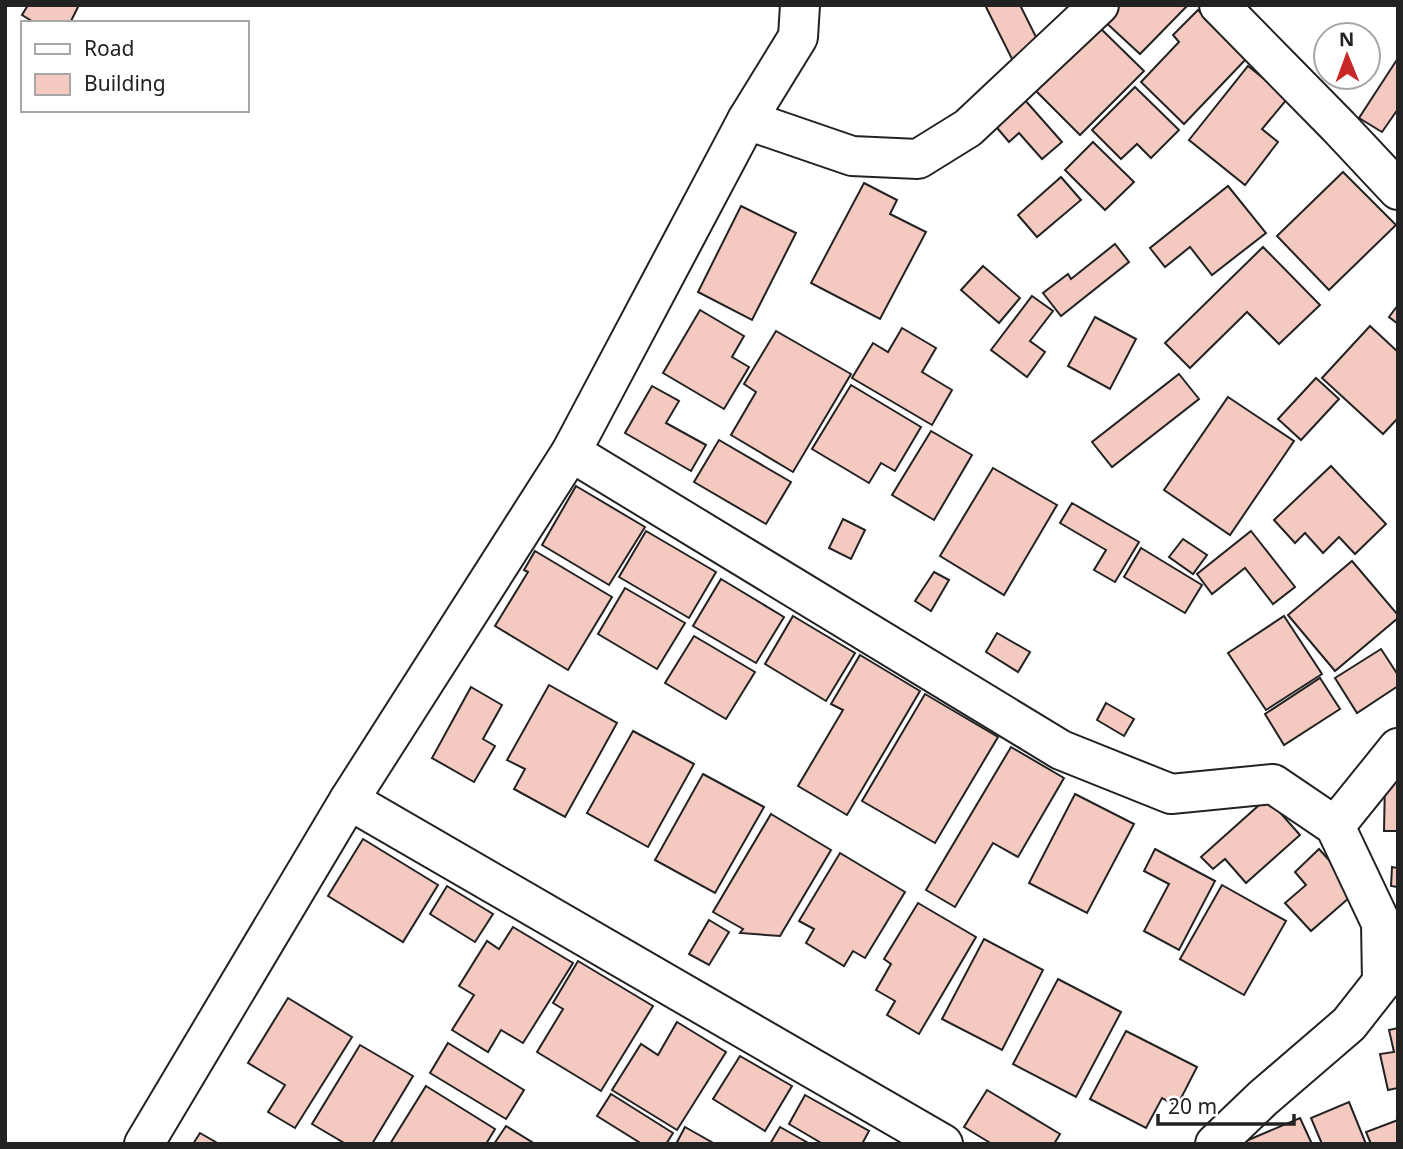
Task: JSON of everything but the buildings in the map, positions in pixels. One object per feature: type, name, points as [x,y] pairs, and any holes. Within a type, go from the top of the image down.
[{"type":"street","points":[[144,1144],[349,800],[571,452],[747,120],[798,37],[800,5]]},
{"type":"street","points":[[747,120],[852,156],[918,159],[968,128],[1099,5]]},
{"type":"street","points":[[1219,5],[1398,190]]},
{"type":"street","points":[[571,452],[1061,750],[1171,794],[1273,784],[1335,826],[1381,923],[1382,982],[1349,1024],[1263,1098],[1215,1144]]},
{"type":"street","points":[[1335,826],[1398,748]]},
{"type":"street","points":[[349,800],[943,1144]]}]
